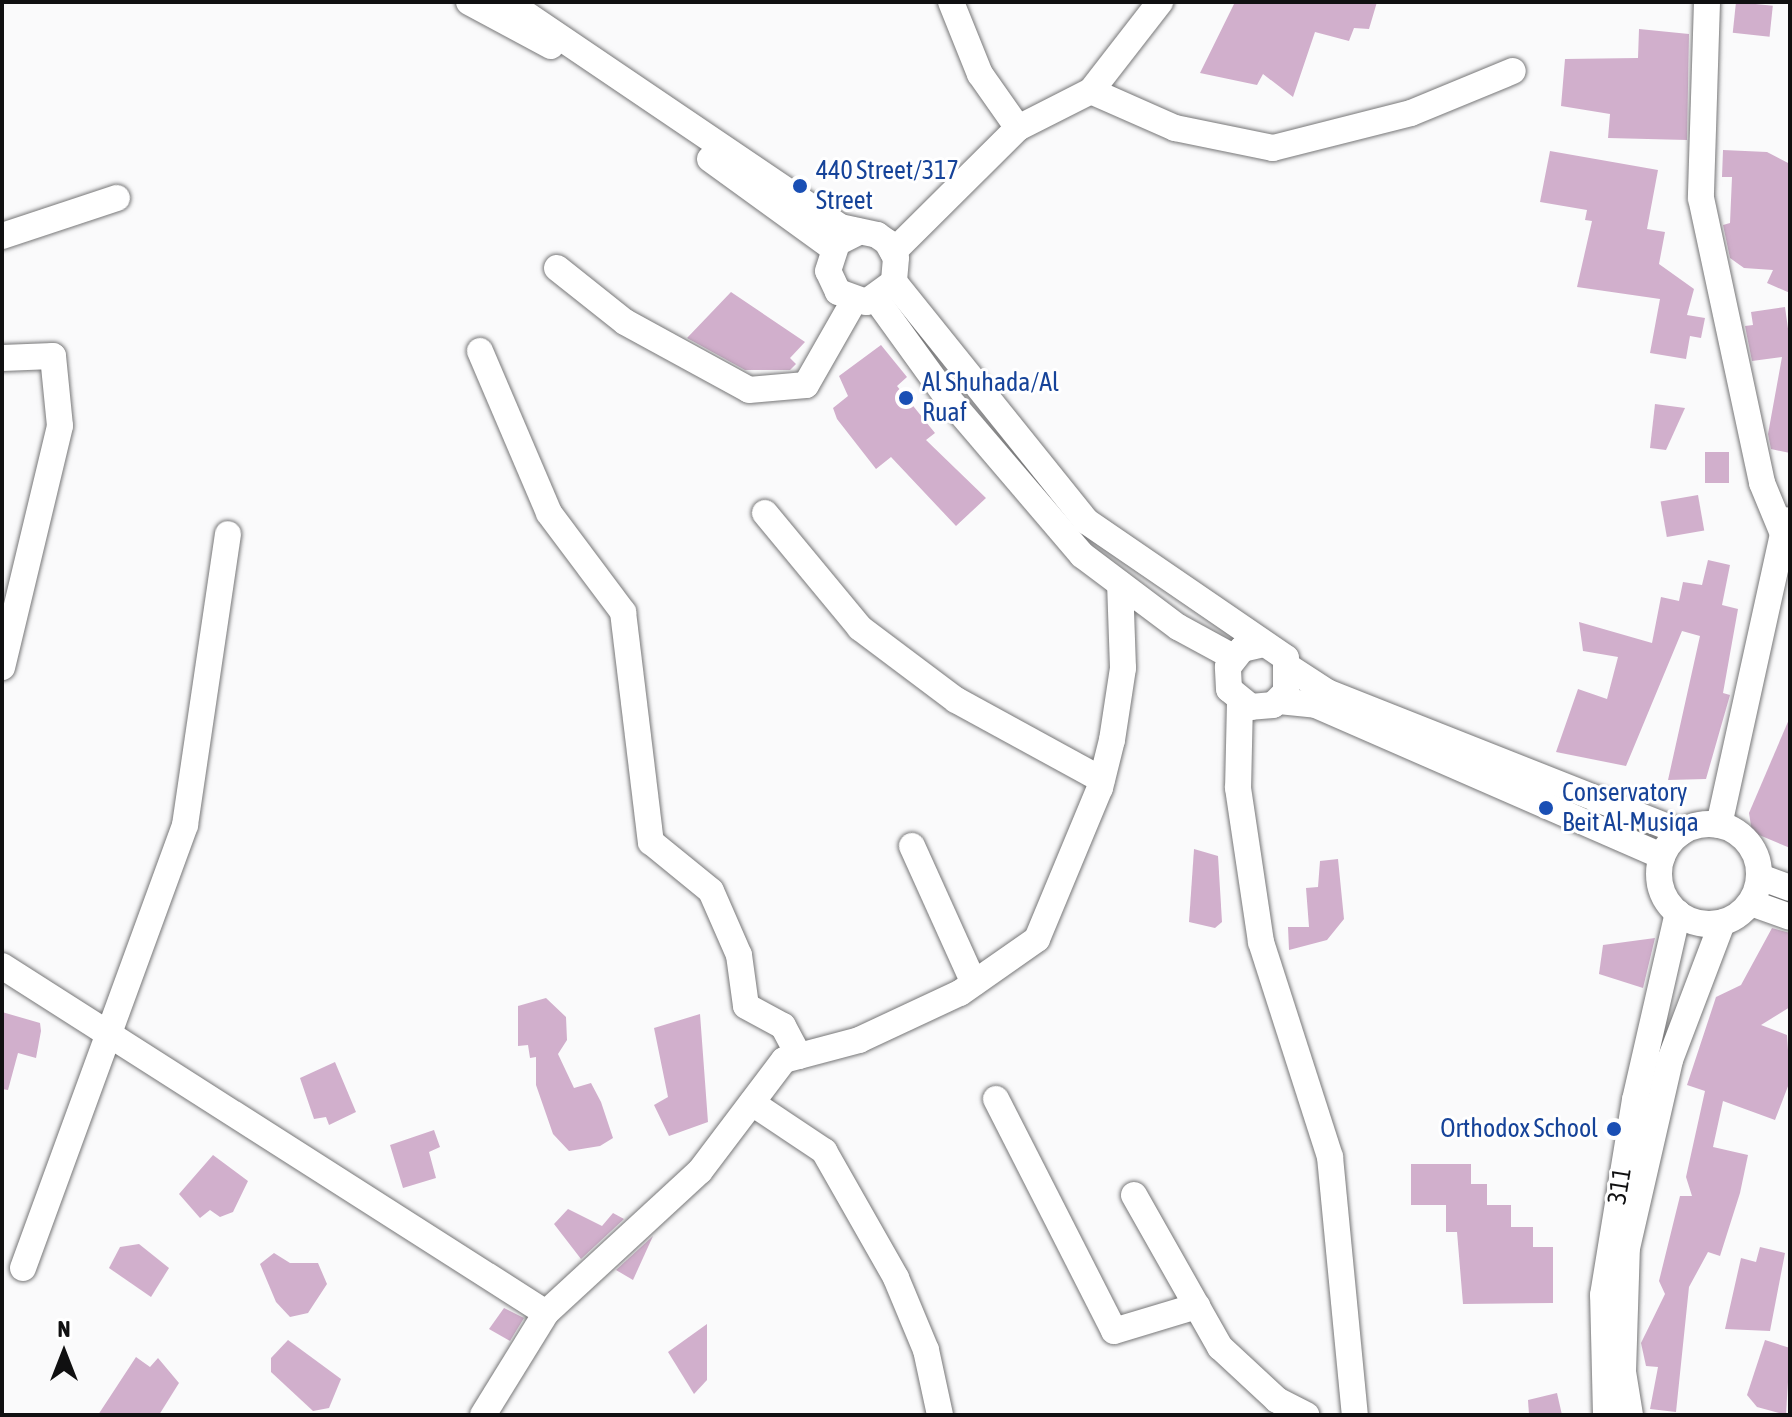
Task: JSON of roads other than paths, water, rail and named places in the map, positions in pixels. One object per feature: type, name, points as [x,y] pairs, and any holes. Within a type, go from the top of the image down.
[{"type":"street","points":[[469,2],[559,51],[833,248]]},
{"type":"street","points":[[508,2],[840,227],[877,235],[893,252]]},
{"type":"street","points":[[951,2],[980,74],[1018,128]]},
{"type":"street","points":[[557,268],[625,322],[749,390],[806,385],[875,294],[893,252],[1018,128],[1091,91],[1160,2]]},
{"type":"street","points":[[1707,2],[1701,198],[1762,483],[1783,534]]},
{"type":"street","points":[[1091,91],[1175,128],[1273,148],[1411,113],[1513,71]]},
{"type":"street","points":[[2,236],[117,198]]},
{"type":"street","points":[[833,248],[859,232]]},
{"type":"street","points":[[833,248],[831,282],[875,294],[1086,521],[1263,644],[1290,668],[1327,692],[1681,832],[1719,825],[1750,844],[1760,877],[1751,903],[1722,923],[1678,913],[1662,891],[1662,856],[1681,832]]},
{"type":"street","points":[[875,294],[947,397],[1082,555],[1120,584],[1233,657]]},
{"type":"street","points":[[480,351],[549,513],[623,612],[651,842],[711,891],[739,955],[746,1006],[783,1026],[799,1056]]},
{"type":"street","points":[[2,358],[53,356],[60,426],[2,667]]},
{"type":"street","points":[[1719,825],[1790,506]]},
{"type":"street","points":[[765,513],[860,628],[956,700],[1102,780]]},
{"type":"street","points":[[23,1268],[111,1035],[185,825],[228,534]]},
{"type":"street","points":[[483,1415],[546,1313],[700,1171],[784,1060],[859,1040],[974,983],[1037,939],[1102,780],[1123,668],[1120,584]]},
{"type":"street","points":[[1233,657],[1263,644]]},
{"type":"street","points":[[1233,657],[1227,678],[1240,702],[1238,788],[1261,942],[1330,1157],[1355,1415]]},
{"type":"street","points":[[1279,701],[1290,668]]},
{"type":"street","points":[[1240,702],[1262,708],[1279,701],[1316,705],[1662,856]]},
{"type":"street","points":[[912,846],[974,983]]},
{"type":"street","points":[[1760,877],[1790,888]]},
{"type":"street","points":[[1751,903],[1790,917]]},
{"type":"street","name":"311","points":[[1606,1415],[1603,1295],[1635,1100],[1678,913]]},
{"type":"street","name":"311","points":[[1630,1415],[1623,1372],[1627,1248],[1670,1060],[1722,923]]},
{"type":"street","points":[[2,966],[546,1313]]},
{"type":"street","points":[[996,1099],[1114,1331],[1197,1306]]},
{"type":"street","points":[[752,1103],[824,1151],[896,1278],[926,1350],[940,1415]]},
{"type":"street","points":[[1134,1195],[1220,1347],[1277,1400],[1306,1415]]},
{"type":"place","name":"440 Street/317 Street","points":[[800,186]]},
{"type":"place","name":"Al Shuhada/Al Ruaf","points":[[906,398]]},
{"type":"place","name":"Conservatory Beit Al-Musiqa","points":[[1546,808]]},
{"type":"place","name":"Orthodox School","points":[[1614,1129]]}]
